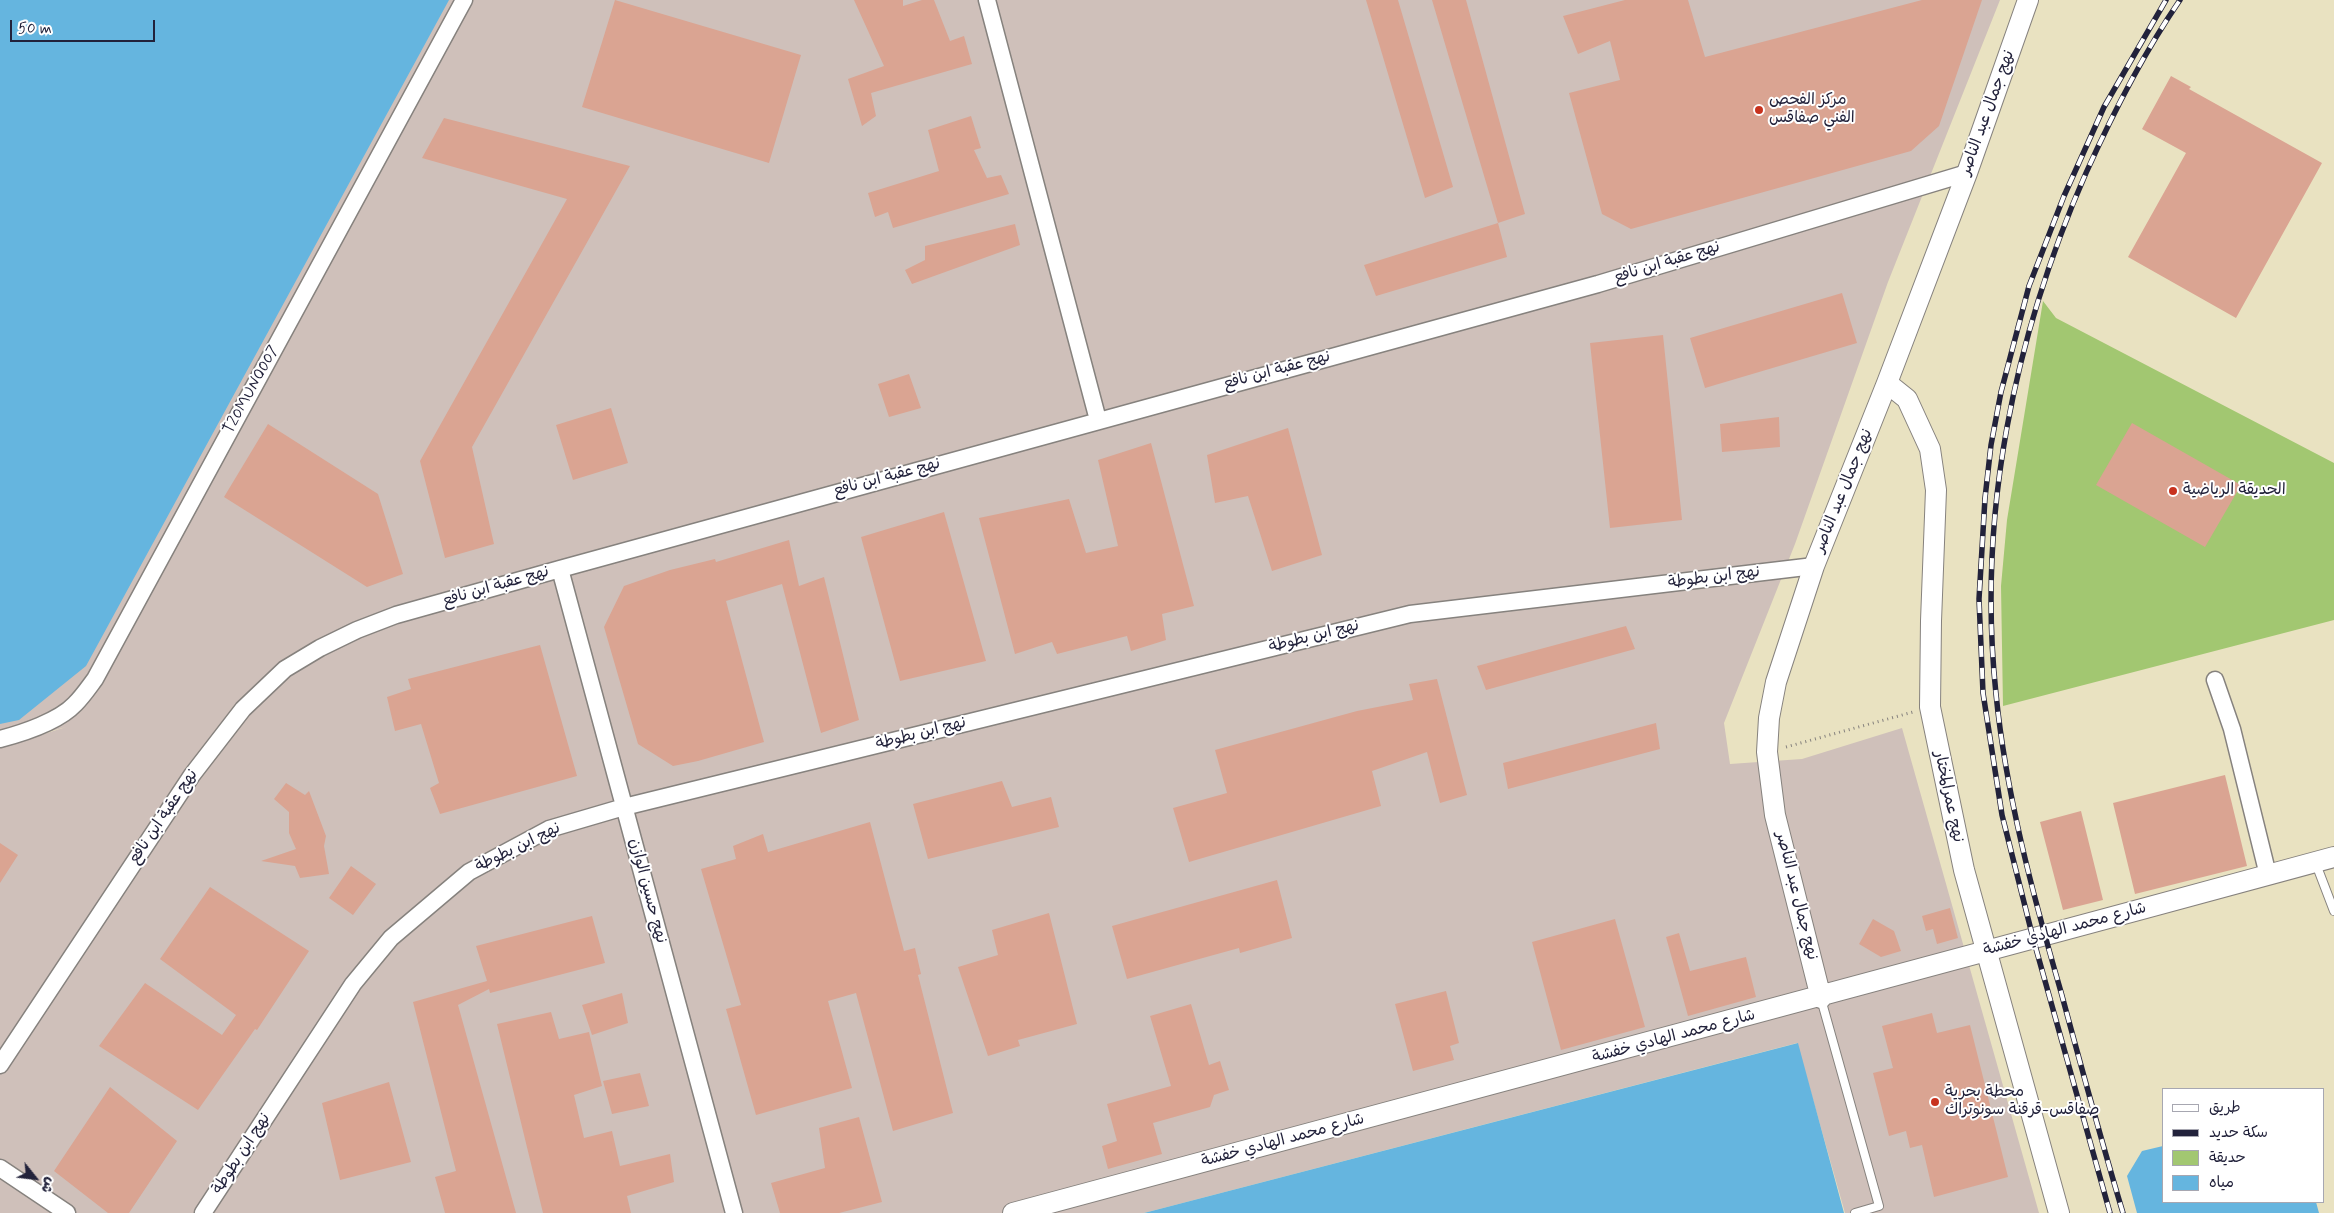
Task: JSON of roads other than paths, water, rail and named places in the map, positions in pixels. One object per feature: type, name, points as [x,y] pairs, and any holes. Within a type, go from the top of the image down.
[{"type":"street","name":"T20MUN0007","points":[[0,739],[18,734],[62,714],[74,705],[95,679],[464,0]]},
{"type":"street","points":[[987,0],[1098,420]]},
{"type":"street","name":"نهج جمال عبد الناصر","points":[[1821,998],[1775,815],[1767,752],[1769,718],[1776,682],[1814,566],[1887,383],[1967,173],[2028,0]]},
{"type":"street","name":"نهج عقبة ابن نافع","points":[[0,1065],[192,775],[243,709],[285,669],[320,648],[357,630],[396,615],[560,569],[1598,284],[1967,173]]},
{"type":"street","name":"نهج عمرالمختار","points":[[1887,383],[1907,399],[1930,449],[1936,490],[1930,707],[1964,870],[2059,1213]]},
{"type":"street","name":"نهج ابن بطوطة","points":[[203,1213],[353,984],[391,938],[469,872],[549,829],[624,806],[1410,614],[1814,566]]},
{"type":"street","name":"نهج حسين الوازن","points":[[560,569],[734,1213]]},
{"type":"street","points":[[2215,680],[2232,728],[2268,875]]},
{"type":"street","name":"شارع محمد الهادي خفشة","points":[[1013,1213],[1821,998],[2324,860]]},
{"type":"street","points":[[0,1168],[67,1213]]},
{"type":"lane","points":[[2324,860],[2334,912]]},
{"type":"lane","points":[[1821,998],[1879,1206],[1855,1213]]},
{"type":"water","points":[[0,0],[449,0],[86,666],[19,720],[0,724]]},
{"type":"water","points":[[1798,1043],[1844,1213],[1144,1213]]},
{"type":"water","points":[[2162,1146],[2162,1203],[2316,1203],[2319,1213],[2137,1213],[2127,1176],[2142,1151]]},
{"type":"railway","points":[[2110,1213],[2033,938],[2002,815],[1983,693],[1979,599],[1985,498],[1991,445],[2001,392],[2029,286],[2064,196],[2104,107],[2166,0]]},
{"type":"railway","points":[[2123,1213],[2040,919],[2006,770],[1996,694],[1991,627],[1992,560],[1997,494],[2007,428],[2021,363],[2039,298],[2061,235],[2096,151],[2141,63],[2180,0]]},
{"type":"place","name":"مركز الفحص الفني صفاقس","points":[[1759,110]]},
{"type":"place","name":"الحديقة الرياضية","points":[[2173,491]]},
{"type":"place","name":"محطة بحرية صفاقس-قرقنة سونوتراك","points":[[1935,1102]]}]
